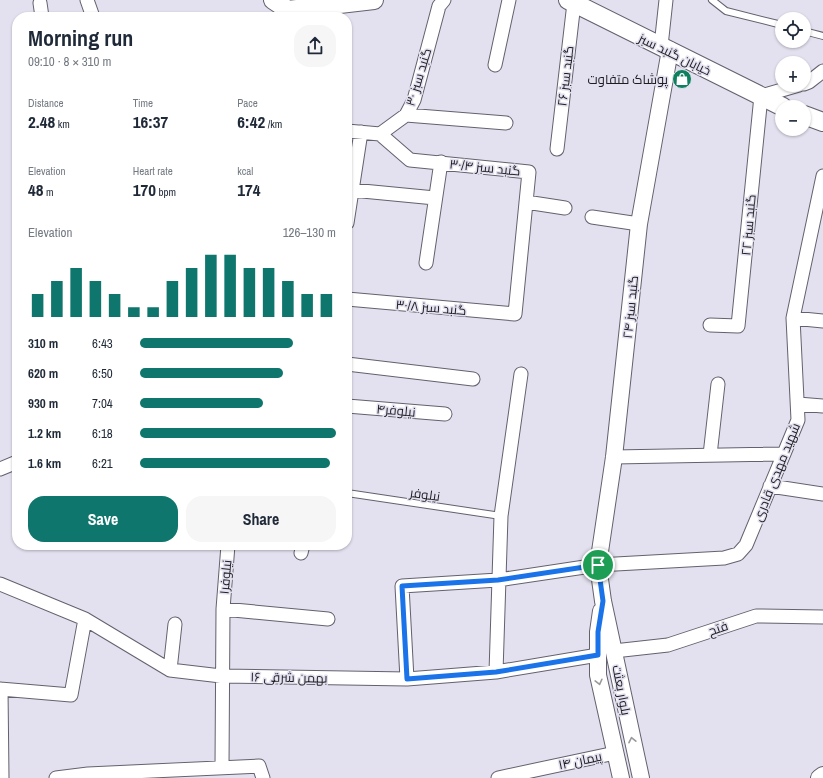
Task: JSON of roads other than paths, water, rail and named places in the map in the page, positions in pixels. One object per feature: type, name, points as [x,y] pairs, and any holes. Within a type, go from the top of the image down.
[{"type":"main road","points":[[273,0],[287,12]]},
{"type":"main road","points":[[301,12],[374,0]]},
{"type":"main road","name":"خیابان گنبد سبز","points":[[571,1],[775,103]]},
{"type":"main road","points":[[811,118],[823,122]]},
{"type":"street","points":[[87,0],[90,12]]},
{"type":"street","name":"گنبد سبز ۳۰","points":[[380,134],[406,115],[414,100],[439,6],[444,0]]},
{"type":"street","points":[[495,65],[509,0]]},
{"type":"street","points":[[665,48],[666,0]]},
{"type":"street","name":"گنبد سبز ۲۶","points":[[557,149],[571,1]]},
{"type":"street","points":[[40,3],[41,12]]},
{"type":"street","name":"گنبد سبز ۲۴","points":[[598,565],[614,457],[640,224],[665,48]]},
{"type":"street","points":[[811,80],[823,71]]},
{"type":"street","points":[[760,96],[775,92]]},
{"type":"street","name":"گنبد سبز ۲۲","points":[[710,325],[738,326],[760,96]]},
{"type":"street","points":[[406,115],[506,123]]},
{"type":"street","points":[[352,131],[380,134]]},
{"type":"street","points":[[361,132],[352,190],[435,198]]},
{"type":"street","name":"گنبد سبز ۳۰/۴","points":[[380,134],[410,160],[529,172],[515,314]]},
{"type":"street","points":[[426,263],[441,162]]},
{"type":"street","name":"شهید مهدی قادری","points":[[407,679],[402,586],[498,580],[598,565],[724,558],[738,554],[746,545],[798,420],[792,318],[823,176]]},
{"type":"street","points":[[526,202],[564,208]]},
{"type":"street","points":[[592,216],[640,224]]},
{"type":"street","name":"گنبد سبز ۳۰/۸","points":[[352,299],[515,314]]},
{"type":"street","points":[[792,318],[823,321]]},
{"type":"street","points":[[352,365],[473,379]]},
{"type":"street","points":[[496,672],[501,516],[521,374]]},
{"type":"street","points":[[710,455],[718,384]]},
{"type":"street","points":[[798,404],[823,406]]},
{"type":"street","name":"نیلوفر۴","points":[[352,406],[445,414]]},
{"type":"street","points":[[614,457],[784,454]]},
{"type":"street","points":[[0,469],[12,464]]},
{"type":"street","points":[[770,486],[823,494]]},
{"type":"street","name":"نیلوفر۱","points":[[222,767],[222,609],[228,550]]},
{"type":"street","name":"بلوار بعثت","points":[[598,565],[603,601],[617,672],[641,778]]},
{"type":"street","name":"بهمن شرقی ۱۶","points":[[0,584],[85,620],[170,670],[221,676],[407,679],[496,672],[598,655]]},
{"type":"street","name":"بلوار بعثت","points":[[603,601],[598,632],[598,675],[621,778]]},
{"type":"street","points":[[222,609],[328,619]]},
{"type":"street","name":"فتح","points":[[614,651],[668,645],[756,616],[823,617]]},
{"type":"street","points":[[2,778],[1,689],[71,695],[85,620]]},
{"type":"street","points":[[170,670],[175,624]]},
{"type":"street","name":"پیمان ۱۴","points":[[498,778],[615,753]]},
{"type":"street","points":[[56,778],[222,767],[261,772]]},
{"type":"street","points":[[819,778],[823,775]]},
{"type":"lane","points":[[712,0],[726,11],[775,23]]},
{"type":"lane","points":[[811,33],[823,36]]},
{"type":"lane","name":"نیلوفر","points":[[352,494],[501,516]]},
{"type":"place","name":"پوشاک متفاوت","points":[[682,79]]}]
